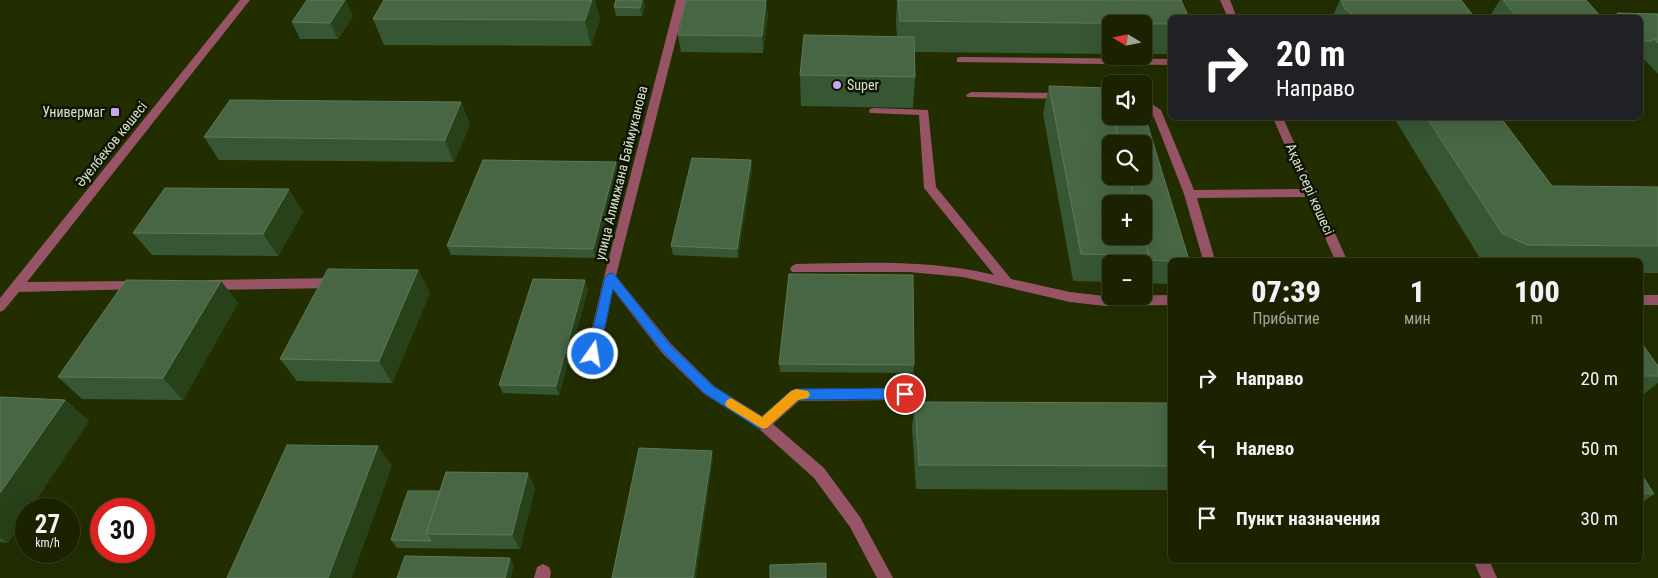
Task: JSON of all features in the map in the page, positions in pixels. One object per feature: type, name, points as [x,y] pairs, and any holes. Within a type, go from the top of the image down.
[{"type":"street","name":"Әуелбеков көшесі","points":[[0,307],[245,0]]},
{"type":"street","name":"улица Алимжана Баймуканова","points":[[593,354],[610,277],[680,0]]},
{"type":"street","points":[[1225,0],[1232,15]]},
{"type":"street","points":[[960,60],[1168,62]]},
{"type":"street","points":[[972,95],[1071,96]]},
{"type":"street","points":[[1152,107],[1156,110],[1190,194],[1208,258]]},
{"type":"street","points":[[874,111],[924,112],[930,188],[1006,281]]},
{"type":"street","name":"Ақан сері көшесі","points":[[1279,120],[1340,258]]},
{"type":"street","points":[[1190,194],[1312,193]]},
{"type":"street","points":[[796,269],[909,267],[963,272],[1006,281],[1039,291],[1079,298],[1113,301],[1168,300]]},
{"type":"street","points":[[610,277],[667,349],[709,390],[763,424],[819,473],[855,522],[885,578]]},
{"type":"street","points":[[199,285],[346,283]]},
{"type":"street","points":[[16,287],[149,286]]},
{"type":"street","points":[[1643,300],[1658,300]]},
{"type":"street","points":[[763,424],[796,395],[905,394]]},
{"type":"street","points":[[1482,563],[1489,578]]},
{"type":"building","points":[[307,0],[345,0],[330,23],[292,22]]},
{"type":"building","points":[[384,0],[592,0],[585,20],[373,19]]},
{"type":"building","points":[[616,0],[642,0],[640,8],[614,7]]},
{"type":"building","points":[[686,0],[766,0],[762,36],[678,35]]},
{"type":"building","points":[[898,0],[1181,0],[1188,15],[1168,15],[1168,24],[1152,24],[1152,15],[1102,15],[1102,23],[900,21]]},
{"type":"building","points":[[1341,0],[1461,0],[1473,15],[1353,15],[1345,9]]},
{"type":"building","points":[[1503,0],[1586,0],[1599,15],[1516,15]]},
{"type":"building","points":[[1617,13],[1658,14],[1658,39],[1652,41],[1643,40],[1643,15],[1619,15]]},
{"type":"building","points":[[804,35],[914,37],[915,77],[800,75]]},
{"type":"building","points":[[1049,86],[1102,88],[1102,125],[1115,125],[1118,135],[1102,135],[1102,185],[1131,185],[1134,195],[1102,195],[1102,245],[1146,245],[1149,255],[1081,254]]},
{"type":"building","points":[[230,100],[461,102],[445,140],[204,137]]},
{"type":"building","points":[[1428,120],[1502,120],[1552,186],[1658,187],[1658,246],[1527,245],[1502,233]]},
{"type":"building","points":[[1115,125],[1148,125],[1151,135],[1118,135]]},
{"type":"building","points":[[1152,139],[1188,258],[1168,258],[1168,261],[1152,260],[1152,255],[1149,255],[1146,245],[1152,245],[1152,195],[1134,195],[1131,185],[1152,185]]},
{"type":"building","points":[[692,158],[751,160],[737,249],[671,246]]},
{"type":"building","points":[[483,160],[616,162],[593,249],[447,246]]},
{"type":"building","points":[[165,188],[289,189],[263,234],[133,233]]},
{"type":"building","points":[[328,269],[418,270],[379,361],[280,359]]},
{"type":"building","points":[[789,274],[913,275],[914,365],[779,364]]},
{"type":"building","points":[[533,279],[585,280],[556,386],[499,385]]},
{"type":"building","points":[[126,280],[221,281],[163,378],[58,377]]},
{"type":"building","points":[[1643,345],[1658,366],[1658,376],[1643,376]]},
{"type":"building","points":[[0,397],[65,400],[0,493]]},
{"type":"building","points":[[915,402],[1168,403],[1168,466],[919,465]]},
{"type":"building","points":[[287,445],[378,446],[328,578],[227,578]]},
{"type":"building","points":[[639,448],[712,451],[693,578],[612,578]]},
{"type":"building","points":[[446,472],[528,473],[512,535],[426,534]]},
{"type":"building","points":[[1643,477],[1654,494],[1643,493]]},
{"type":"building","points":[[408,491],[440,491],[426,534],[431,541],[391,540]]},
{"type":"building","points":[[405,556],[510,558],[505,578],[397,578]]},
{"type":"building","points":[[826,563],[826,578],[770,578],[770,565]]},
{"type":"slow traffic","points":[[731,404],[763,424],[796,395],[803,395]]},
{"type":"place","name":"Super","points":[[837,85]]},
{"type":"place","name":"Универмаг","points":[[115,112]]},
{"type":"route","points":[[593,354],[610,277],[667,349],[709,390],[763,424],[796,395],[905,394]]}]
